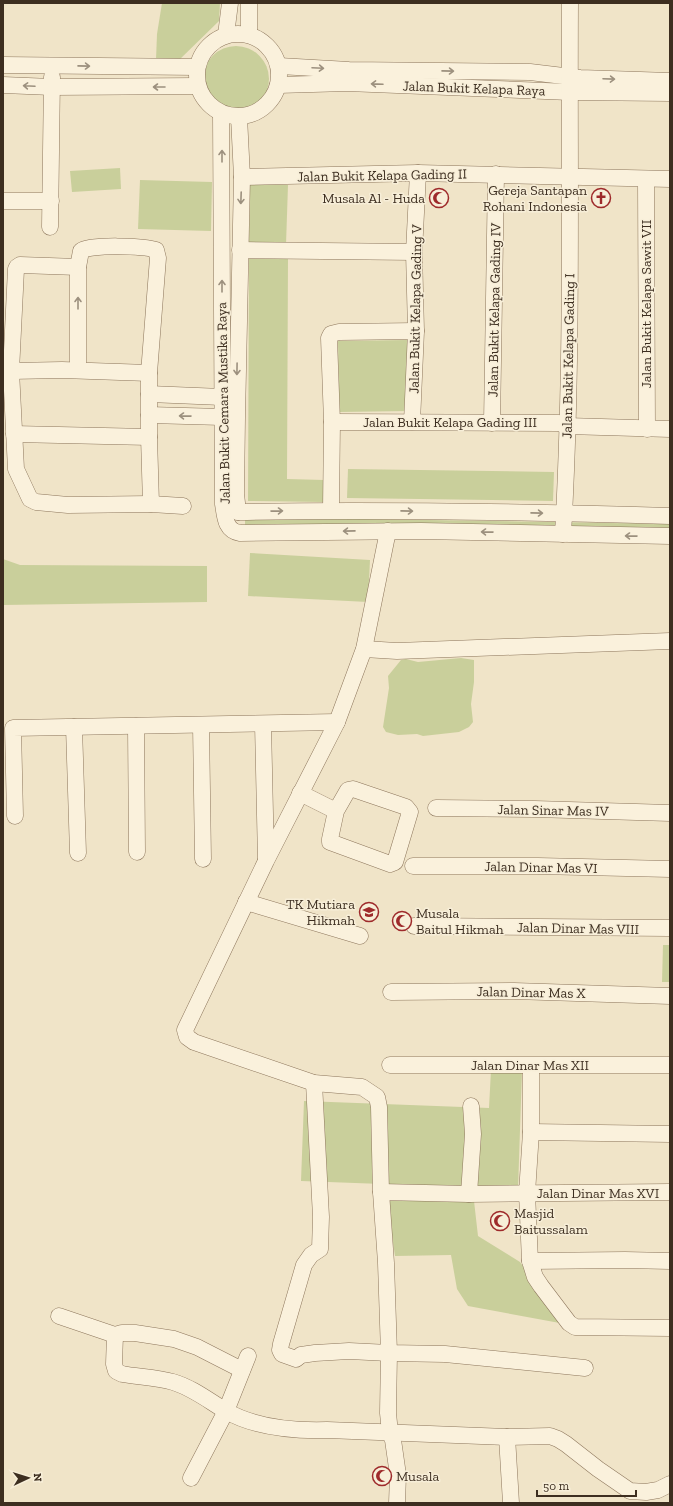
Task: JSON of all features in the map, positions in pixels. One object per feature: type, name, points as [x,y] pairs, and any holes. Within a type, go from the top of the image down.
[{"type":"street","points":[[226,35],[230,3]]},
{"type":"street","points":[[249,3],[249,35]]},
{"type":"street","name":"Jalan Bukit Kelapa Gading I","points":[[563,534],[567,426],[570,177],[570,3]]},
{"type":"street","points":[[238,33],[249,35],[268,46],[279,66],[278,85],[270,101],[256,113],[239,117],[221,113],[207,102],[198,86],[197,68],[207,47],[226,35],[238,33]]},
{"type":"street","points":[[3,65],[197,68]]},
{"type":"street","points":[[50,227],[52,66]]},
{"type":"street","name":"Jalan Bukit Kelapa Raya","points":[[279,66],[349,70],[530,72],[570,85],[670,93]]},
{"type":"street","name":"Jalan Bukit Kelapa Raya","points":[[278,85],[347,83],[570,85],[670,81]]},
{"type":"street","points":[[3,85],[52,87],[198,86]]},
{"type":"street","name":"Jalan Bukit Cemara Mustika Raya","points":[[221,113],[236,494],[232,517]]},
{"type":"street","name":"Jalan Bukit Cemara Mustika Raya","points":[[232,517],[223,504],[222,397],[230,345],[240,250],[242,177],[239,117]]},
{"type":"street","name":"Jalan Bukit Kelapa Gading II","points":[[242,177],[418,172],[670,179]]},
{"type":"street","name":"Jalan Bukit Kelapa Gading V","points":[[412,422],[416,331],[414,252],[418,172]]},
{"type":"street","name":"Jalan Bukit Kelapa Gading IV","points":[[492,423],[496,174]]},
{"type":"street","name":"Jalan Bukit Kelapa Sawit VII","points":[[646,179],[647,429]]},
{"type":"street","points":[[3,202],[51,201]]},
{"type":"street","points":[[83,371],[78,266],[81,251],[89,248],[104,246],[149,247],[156,250],[158,258],[149,373],[151,504]]},
{"type":"street","points":[[83,371],[89,248]]},
{"type":"street","points":[[240,250],[414,252]]},
{"type":"street","points":[[78,266],[20,265],[16,269],[8,321],[7,373],[14,434],[9,467],[30,499],[36,502],[68,505],[151,504],[182,506]]},
{"type":"street","points":[[331,510],[332,422],[329,338],[331,334],[339,332],[416,331]]},
{"type":"street","points":[[7,373],[83,371],[149,373]]},
{"type":"street","points":[[149,394],[222,397]]},
{"type":"street","points":[[149,415],[222,416]]},
{"type":"street","name":"Jalan Bukit Kelapa Gading III","points":[[332,422],[559,423],[567,426],[670,429]]},
{"type":"street","points":[[14,434],[149,437]]},
{"type":"street","points":[[670,516],[331,510],[232,517],[229,528],[240,533],[388,530],[670,536]]},
{"type":"street","points":[[388,530],[364,649],[337,722],[266,861],[185,1030],[187,1037],[194,1042],[314,1083],[362,1087],[377,1097],[379,1107],[381,1192],[386,1263],[389,1354],[388,1413],[390,1433],[393,1440],[398,1475],[397,1503]]},
{"type":"street","points":[[364,649],[397,651],[670,642]]},
{"type":"street","points":[[15,816],[13,728],[337,722]]},
{"type":"street","points":[[263,724],[266,861]]},
{"type":"street","points":[[201,725],[203,859]]},
{"type":"street","points":[[136,726],[137,852]]},
{"type":"street","points":[[74,727],[78,853]]},
{"type":"street","points":[[353,789],[406,807],[410,812],[395,862],[390,864],[330,842],[336,811],[348,790],[353,789]]},
{"type":"street","points":[[300,793],[336,811]]},
{"type":"street","name":"Jalan Sinar Mas IV","points":[[436,808],[670,813]]},
{"type":"street","name":"Jalan Dinar Mas VI","points":[[413,866],[538,866],[670,869]]},
{"type":"street","points":[[246,902],[360,936]]},
{"type":"street","name":"Jalan Dinar Mas VIII","points":[[414,926],[670,928]]},
{"type":"street","name":"Jalan Dinar Mas X","points":[[391,992],[514,991],[670,996]]},
{"type":"street","name":"Jalan Dinar Mas XII","points":[[390,1065],[670,1065]]},
{"type":"street","points":[[531,1066],[531,1132],[527,1193],[530,1261],[535,1277],[569,1323],[577,1328],[670,1328]]},
{"type":"street","points":[[314,1083],[321,1217],[320,1249],[311,1255],[304,1265],[280,1350],[282,1354],[296,1359],[301,1355],[326,1351],[389,1354],[445,1354],[585,1368]]},
{"type":"street","points":[[469,1194],[473,1134],[471,1106]]},
{"type":"street","points":[[531,1132],[670,1134]]},
{"type":"street","name":"Jalan Dinar Mas XVI","points":[[381,1192],[469,1194],[670,1192]]},
{"type":"street","points":[[530,1261],[670,1261]]},
{"type":"street","points":[[59,1316],[115,1335],[122,1332],[174,1339],[245,1363],[226,1411],[191,1478]]},
{"type":"street","points":[[115,1335],[114,1364],[116,1372],[173,1382],[193,1390],[226,1411],[247,1421],[282,1429],[304,1431],[327,1430],[507,1437],[550,1436],[558,1439],[630,1491],[646,1492],[658,1490],[670,1484]]},
{"type":"street","points":[[507,1437],[511,1503]]},
{"type":"green space","points":[[162,3],[220,3],[219,21],[177,62],[156,60],[157,34]]},
{"type":"green space","points":[[236,46],[249,49],[259,56],[266,66],[269,79],[266,92],[259,102],[249,109],[236,112],[223,109],[213,102],[206,92],[203,79],[206,66],[213,56],[223,49]]},
{"type":"green space","points":[[120,168],[121,189],[72,192],[70,171]]},
{"type":"green space","points":[[140,180],[212,182],[211,231],[138,229]]},
{"type":"green space","points":[[250,184],[288,185],[286,245],[249,244]]},
{"type":"green space","points":[[249,259],[288,259],[287,479],[324,480],[324,502],[248,501]]},
{"type":"green space","points":[[408,340],[409,411],[339,412],[338,341]]},
{"type":"green space","points":[[348,469],[554,472],[553,501],[347,498]]},
{"type":"green space","points":[[245,517],[670,524],[670,531],[245,525]]},
{"type":"green space","points":[[250,553],[370,560],[368,602],[248,596]]},
{"type":"green space","points":[[3,559],[20,565],[207,566],[207,602],[3,605]]},
{"type":"green space","points":[[461,658],[474,660],[474,682],[471,704],[473,722],[469,727],[459,732],[423,736],[417,734],[398,735],[386,732],[383,727],[389,688],[388,676],[401,660],[406,659],[418,662]]},
{"type":"green space","points":[[663,945],[670,945],[670,982],[662,982]]},
{"type":"green space","points":[[491,1070],[522,1071],[518,1189],[301,1181],[304,1101],[489,1108]]},
{"type":"green space","points":[[387,1201],[474,1201],[478,1236],[520,1262],[565,1324],[468,1306],[457,1289],[451,1255],[395,1256]]},
{"type":"place","name":"Musala Al - Huda","points":[[439,198]]},
{"type":"place","name":"Gereja Santapan Rohani Indonesia","points":[[601,198]]},
{"type":"place","name":"TK Mutiara Hikmah","points":[[369,912]]},
{"type":"place","name":"Musala Baitul Hikmah","points":[[402,921]]},
{"type":"place","name":"Masjid Baitussalam","points":[[500,1221]]},
{"type":"place","name":"Musala","points":[[382,1476]]}]
